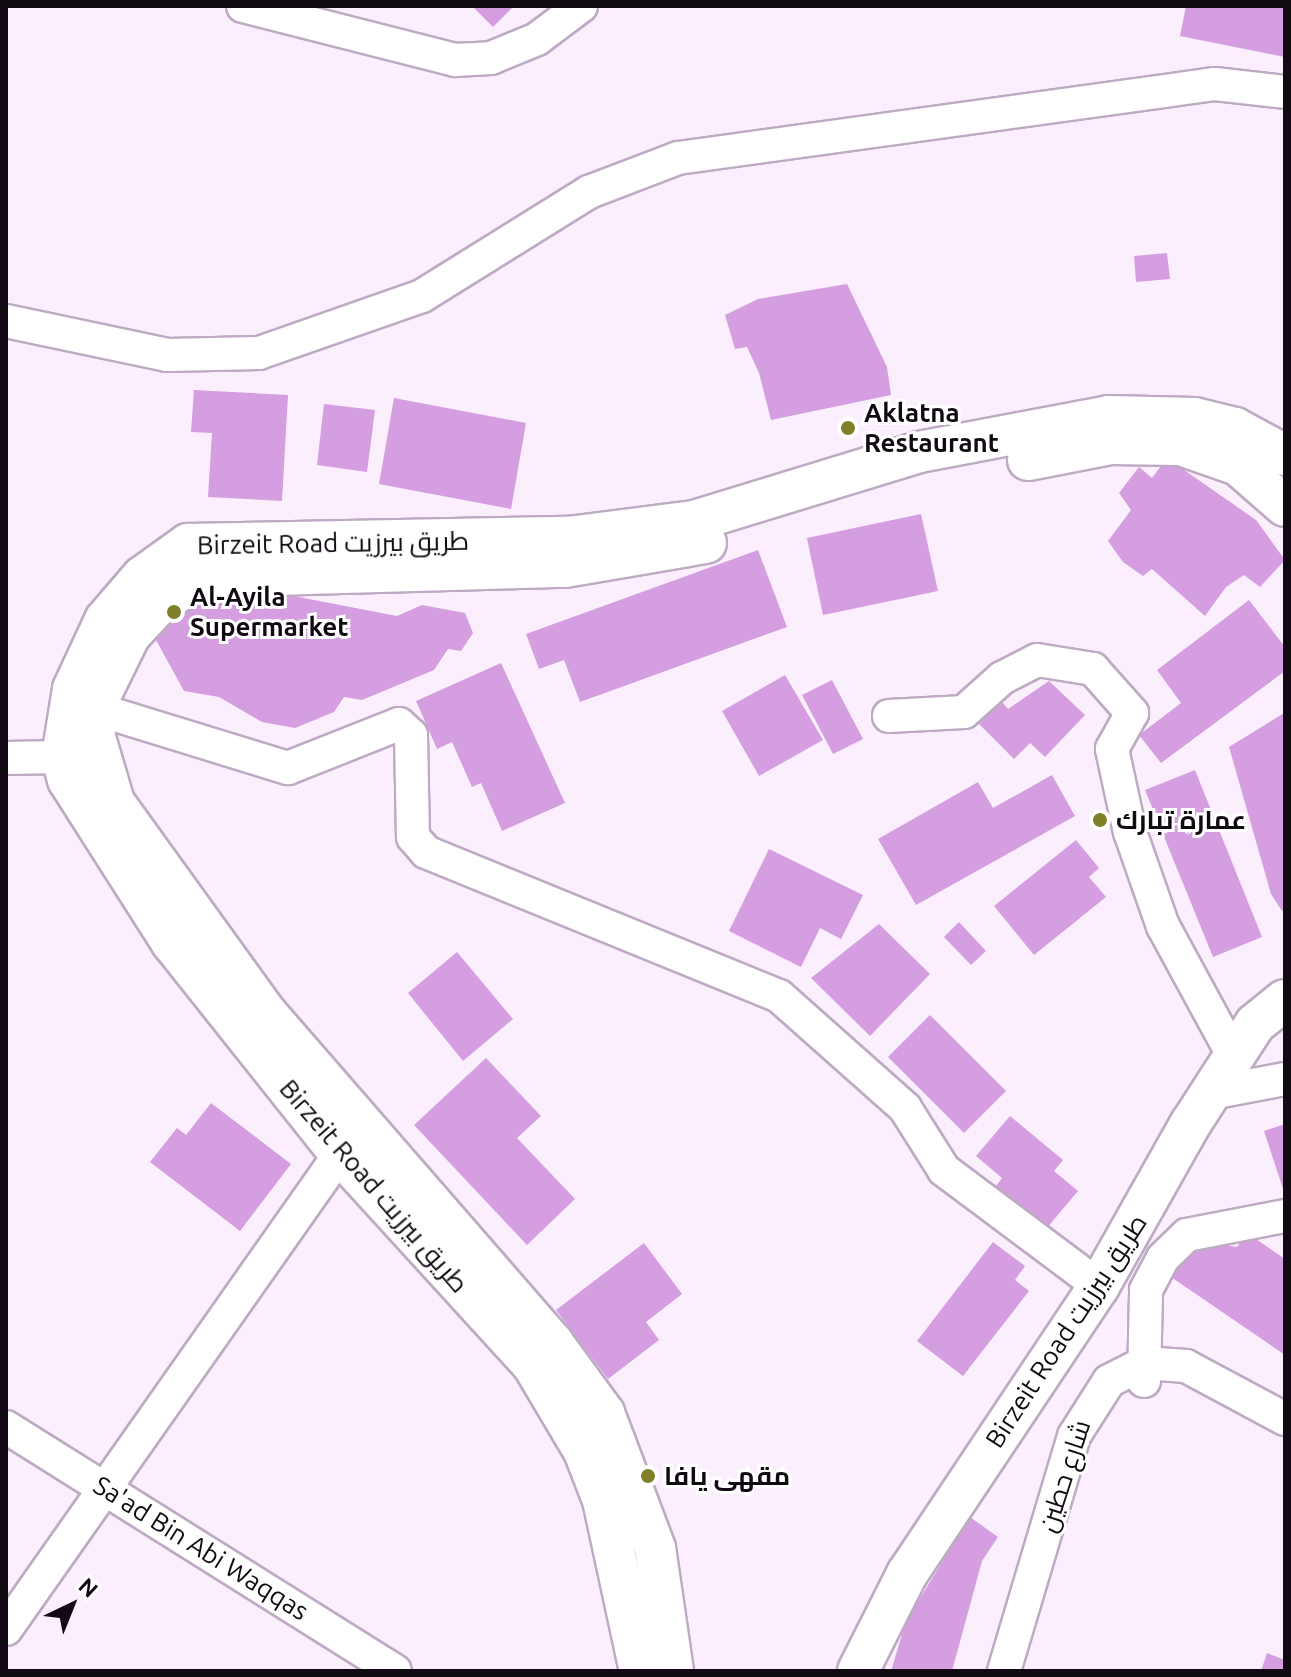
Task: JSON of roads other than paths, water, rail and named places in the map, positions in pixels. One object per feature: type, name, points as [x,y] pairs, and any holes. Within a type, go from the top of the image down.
[{"type":"main road","name":"Birzeit Road طريق بيرزيت","points":[[640,1671],[603,1500],[571,1425],[533,1365],[340,1154],[155,918],[93,830],[80,756],[73,689],[105,620],[142,577],[188,544],[568,537],[678,523],[924,465],[1109,416],[1160,415],[1235,428],[1285,455]]},
{"type":"main road","points":[[673,1671],[655,1548],[604,1413],[553,1343],[266,1013],[80,756],[114,663],[144,618],[202,577],[496,570],[636,558],[924,465],[1154,442],[1238,465],[1285,506]]},
{"type":"main road","name":"Birzeit Road طريق بيرزيت","points":[[858,1671],[907,1574],[1099,1286],[1211,1093],[1255,1024],[1285,1000]]},
{"type":"street","points":[[243,6],[455,60],[491,58],[537,39],[581,6]]},
{"type":"street","points":[[6,321],[167,355],[259,353],[422,296],[589,192],[678,158],[1215,84],[1285,92]]},
{"type":"street","points":[[889,716],[964,712],[1002,678],[1037,660],[1093,669],[1132,713],[1112,749],[1130,832],[1163,926],[1234,1057]]},
{"type":"street","points":[[96,709],[288,768],[399,724],[411,735],[413,837],[426,852],[779,996],[905,1108],[944,1170],[1099,1286]]},
{"type":"street","points":[[6,758],[80,756]]},
{"type":"street","points":[[1211,1093],[1285,1079]]},
{"type":"street","points":[[6,1629],[340,1154]]},
{"type":"street","points":[[1285,1216],[1187,1235],[1163,1258],[1146,1290],[1144,1372],[1186,1366],[1285,1419]]},
{"type":"street","name":"شارع حطين","points":[[1016,1671],[1094,1426],[1106,1407],[1144,1372]]},
{"type":"street","name":"شارع حطين","points":[[1004,1671],[1074,1436],[1109,1381],[1144,1372],[1177,1379],[1204,1389],[1285,1436]]},
{"type":"street","name":"Sa'ad Bin Abi Waqqas","points":[[6,1427],[395,1671]]},
{"type":"place","name":"Aklatna Restaurant","points":[[848,428]]},
{"type":"place","name":"Al-Ayila Supermarket","points":[[174,612]]},
{"type":"place","name":"عمارة تبارك","points":[[1100,820]]},
{"type":"place","name":"مقهى يافا","points":[[648,1476]]}]
